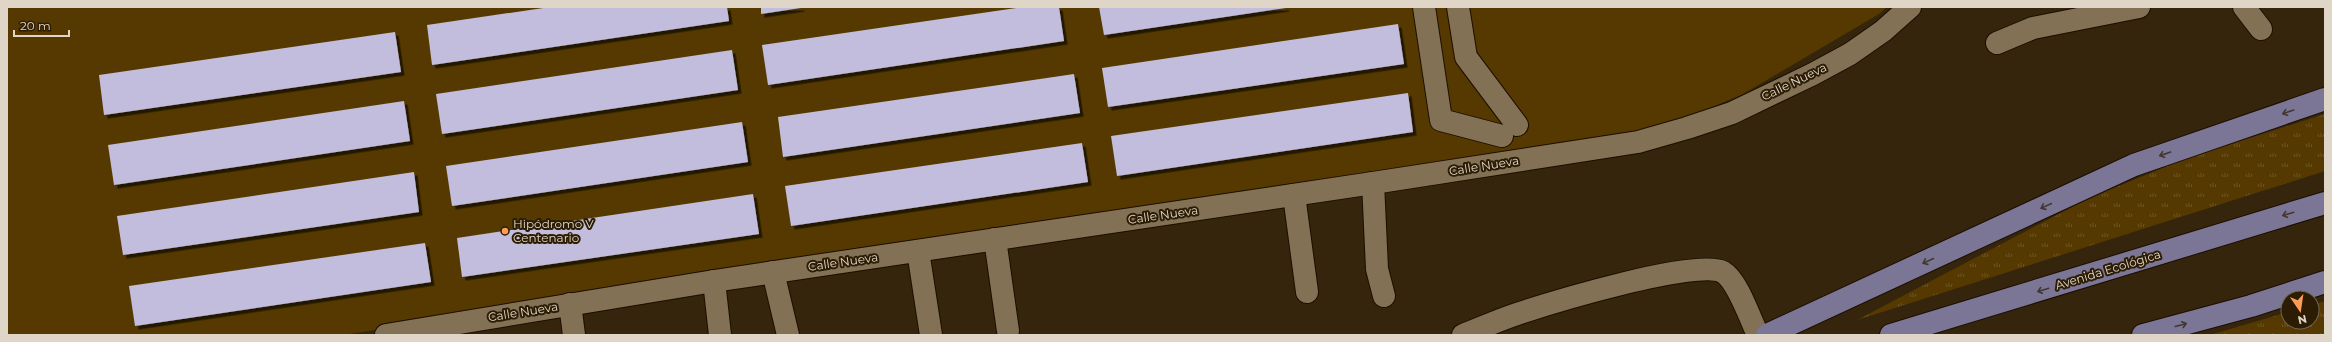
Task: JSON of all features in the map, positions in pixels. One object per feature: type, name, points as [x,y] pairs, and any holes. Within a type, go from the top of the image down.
[{"type":"main road","points":[[1767,335],[2134,165],[2325,99]]},
{"type":"main road","name":"Avenida Ecológica","points":[[1891,335],[2325,203]]},
{"type":"main road","points":[[2143,335],[2251,306],[2325,282]]},
{"type":"street","points":[[1424,7],[1441,120],[1509,130],[1466,58],[1458,7]]},
{"type":"street","name":"Calle Nueva","points":[[386,335],[420,332],[570,304],[714,281],[1294,195],[1638,142],[1687,128],[1732,112],[1813,74],[1850,54],[1883,31],[1910,7]]},
{"type":"street","points":[[1997,43],[2033,28],[2139,7]]},
{"type":"street","points":[[2244,7],[2261,30]]},
{"type":"street","points":[[1373,183],[1377,269],[1384,296]]},
{"type":"street","points":[[1294,195],[1307,292]]},
{"type":"street","points":[[995,239],[1008,331]]},
{"type":"street","points":[[918,251],[931,335]]},
{"type":"street","points":[[1463,335],[1516,314],[1556,302],[1676,272],[1708,268],[1722,272],[1733,282],[1758,335]]},
{"type":"street","points":[[773,272],[788,335]]},
{"type":"street","points":[[714,281],[720,335]]},
{"type":"street","points":[[570,304],[574,335]]},
{"type":"green space","name":"Hipódromo V Centenario","points":[[7,7],[1887,7],[1879,14],[1743,94],[1663,128],[343,335],[7,335]]},
{"type":"green space","points":[[2325,114],[2325,171],[1857,320],[2087,199],[2187,158]]},
{"type":"green space","points":[[2325,301],[2325,335],[2210,335],[2280,314],[2280,330],[2320,330],[2320,303]]},
{"type":"building","points":[[550,7],[727,7],[729,21],[432,65],[427,25]]},
{"type":"building","points":[[761,7],[801,7],[801,8],[761,14]]},
{"type":"building","points":[[1023,7],[1059,7],[1064,41],[768,85],[762,45]]},
{"type":"building","points":[[1099,7],[1286,7],[1286,8],[1104,35]]},
{"type":"building","points":[[1398,24],[1404,64],[1108,107],[1102,68]]},
{"type":"building","points":[[395,32],[401,72],[104,115],[99,75]]},
{"type":"building","points":[[732,50],[738,90],[442,134],[436,94]]},
{"type":"building","points":[[1074,74],[1080,113],[783,157],[778,117]]},
{"type":"building","points":[[1408,93],[1413,132],[1117,176],[1111,136]]},
{"type":"building","points":[[404,101],[410,141],[114,185],[108,145]]},
{"type":"building","points":[[742,122],[748,162],[452,206],[446,166]]},
{"type":"building","points":[[1082,143],[1088,182],[791,226],[785,186]]},
{"type":"building","points":[[414,172],[419,212],[123,255],[117,216]]},
{"type":"building","points":[[753,194],[759,234],[462,277],[457,238]]},
{"type":"building","points":[[425,243],[431,282],[135,326],[129,286]]},
{"type":"place","name":"Hipódromo V Centenario","points":[[505,231]]}]
